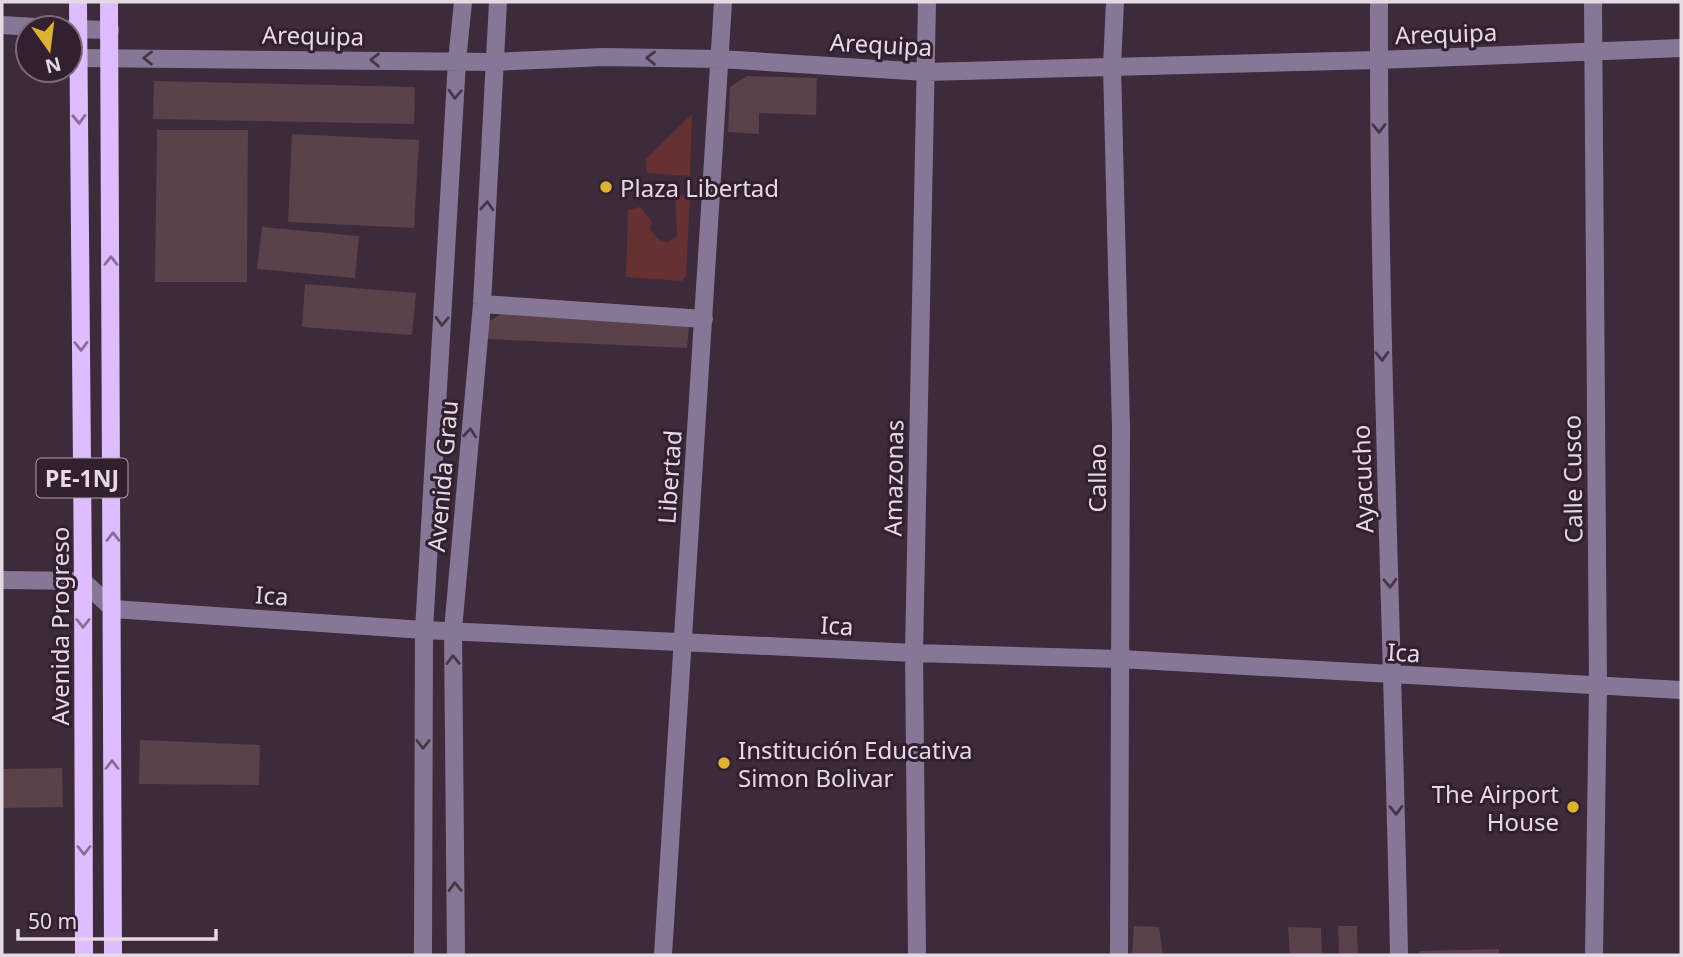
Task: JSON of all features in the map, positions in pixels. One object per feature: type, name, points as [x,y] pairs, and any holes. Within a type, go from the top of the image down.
[{"type":"main road","name":"PE-1NJ","points":[[109,2],[113,955]]},
{"type":"main road","name":"Avenida Progreso","points":[[78,84],[84,955]]},
{"type":"street","name":"Avenida Grau","points":[[423,955],[424,630],[457,61],[463,2]]},
{"type":"street","name":"Avenida Grau","points":[[456,955],[453,630],[482,304],[498,2]]},
{"type":"street","name":"Libertad","points":[[663,955],[723,2]]},
{"type":"street","name":"Amazonas","points":[[917,955],[914,653],[927,2]]},
{"type":"street","name":"Callao","points":[[1115,2],[1112,66],[1121,428],[1119,955]]},
{"type":"street","name":"Ayacucho","points":[[1379,2],[1381,338],[1393,676],[1399,955]]},
{"type":"street","name":"Calle Cusco","points":[[1593,2],[1598,686],[1594,955]]},
{"type":"street","points":[[84,29],[110,30]]},
{"type":"street","name":"Arequipa","points":[[84,58],[494,62],[604,57],[720,59],[926,72],[1378,60],[1681,48]]},
{"type":"street","points":[[482,304],[704,319]]},
{"type":"street","points":[[2,580],[83,581],[113,608]]},
{"type":"street","name":"Ica","points":[[113,608],[424,630],[914,653],[1120,659],[1681,691]]},
{"type":"shaded area","points":[[692,114],[690,176],[647,173],[646,159]]},
{"type":"shaded area","points":[[675,195],[690,195],[686,276],[682,281],[626,277],[628,210],[640,207],[652,222],[650,229],[654,234],[660,240],[668,242],[677,236]]},
{"type":"building","points":[[747,76],[817,78],[816,115],[759,113],[759,134],[728,132],[730,87]]},
{"type":"building","points":[[154,81],[415,87],[414,124],[153,119]]},
{"type":"building","points":[[157,130],[248,130],[247,282],[155,282]]},
{"type":"building","points":[[292,134],[419,140],[414,228],[288,222]]},
{"type":"building","points":[[262,227],[359,236],[355,278],[257,269]]},
{"type":"building","points":[[305,284],[416,293],[412,335],[302,327]]},
{"type":"building","points":[[503,313],[689,325],[687,348],[487,339],[488,322]]},
{"type":"building","points":[[140,740],[260,745],[259,785],[139,784]]},
{"type":"building","points":[[62,768],[63,807],[2,808],[2,769]]},
{"type":"building","points":[[1134,926],[1159,927],[1163,955],[1132,955]]},
{"type":"building","points":[[1338,926],[1357,926],[1358,955],[1339,955]]},
{"type":"building","points":[[1288,927],[1321,928],[1322,955],[1290,955]]},
{"type":"building","points":[[1499,949],[1499,955],[1419,955],[1419,951]]},
{"type":"place","name":"Plaza Libertad","points":[[606,187]]},
{"type":"place","name":"Institución Educativa Simon Bolivar","points":[[724,763]]},
{"type":"place","name":"The Airport House","points":[[1573,807]]}]
